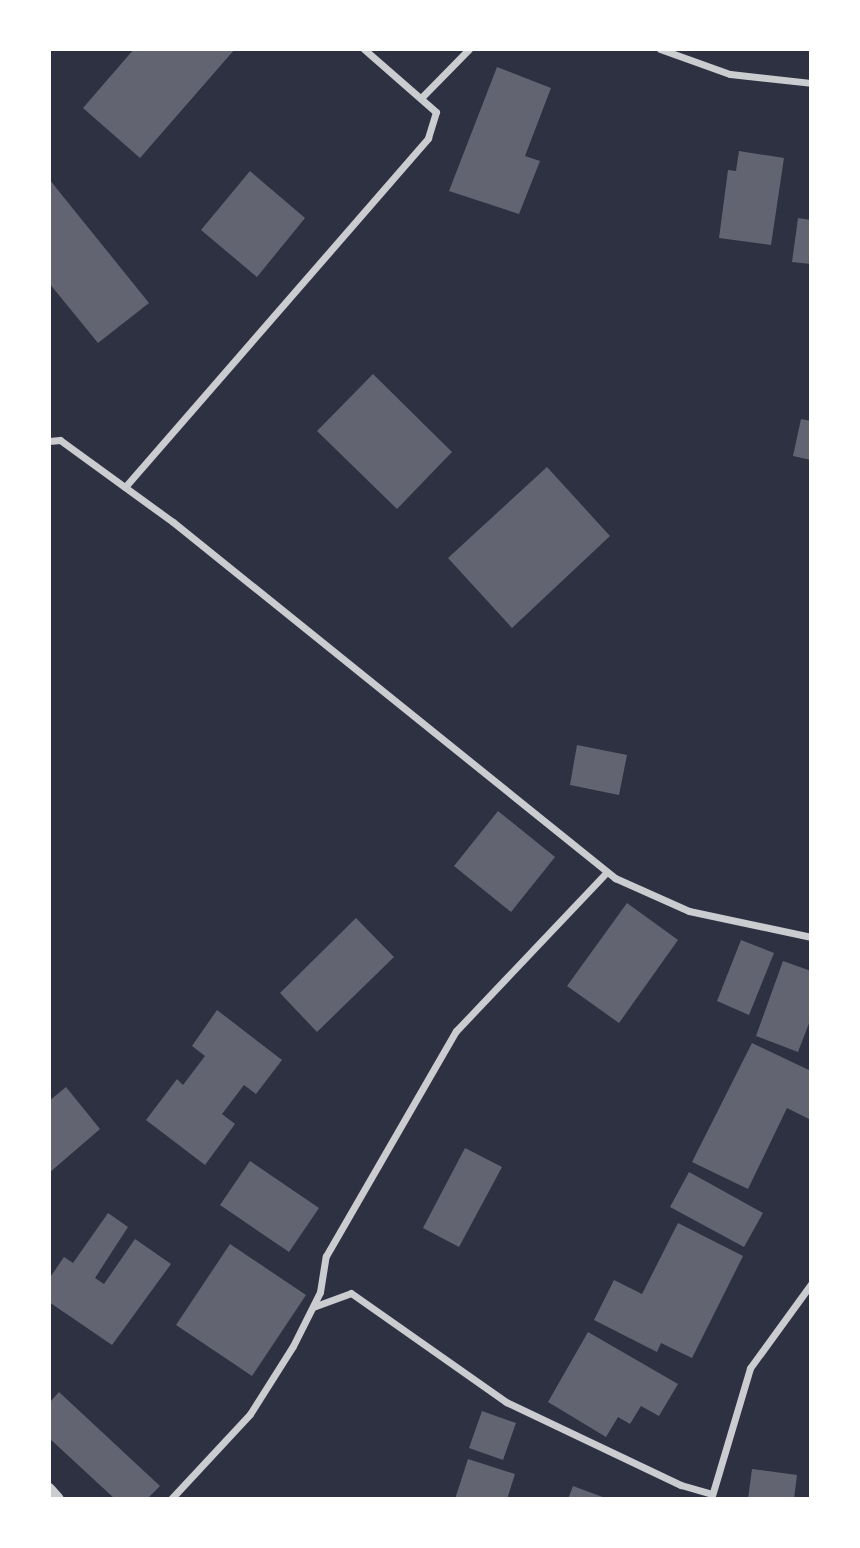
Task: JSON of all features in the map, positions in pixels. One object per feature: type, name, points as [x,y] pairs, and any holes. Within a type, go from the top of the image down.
[{"type":"street","points":[[125,487],[428,138],[436,112],[364,49]]},
{"type":"street","points":[[421,98],[469,49]]},
{"type":"street","points":[[660,49],[730,74],[811,83]]},
{"type":"street","points":[[49,441],[60,440],[125,487],[334,649],[607,872],[690,911],[811,937]]},
{"type":"street","points":[[172,1499],[250,1414],[293,1346],[320,1292],[326,1256],[456,1031],[607,872]]},
{"type":"street","points":[[312,1308],[351,1293],[506,1402],[681,1486],[711,1496],[750,1368],[811,1283]]},
{"type":"street","points":[[49,1489],[58,1499]]},
{"type":"building","points":[[134,49],[235,49],[140,158],[83,108]]},
{"type":"building","points":[[497,67],[551,88],[525,156],[540,161],[519,214],[449,191]]},
{"type":"building","points":[[739,151],[784,158],[771,245],[719,238],[728,170],[736,171]]},
{"type":"building","points":[[250,171],[305,218],[257,277],[201,230]]},
{"type":"building","points":[[49,179],[149,303],[98,343],[49,283]]},
{"type":"building","points":[[798,218],[811,220],[811,264],[792,262]]},
{"type":"building","points":[[373,374],[452,452],[397,509],[317,431]]},
{"type":"building","points":[[801,419],[811,421],[811,460],[793,456]]},
{"type":"building","points":[[547,467],[610,536],[512,628],[448,558]]},
{"type":"building","points":[[577,745],[627,755],[619,795],[570,785]]},
{"type":"building","points":[[498,811],[555,857],[511,912],[454,866]]},
{"type":"building","points":[[627,903],[678,940],[619,1023],[567,986]]},
{"type":"building","points":[[356,918],[394,957],[317,1032],[280,993]]},
{"type":"building","points":[[741,940],[774,953],[749,1015],[717,1001]]},
{"type":"building","points":[[783,961],[811,971],[811,1018],[798,1052],[756,1036]]},
{"type":"building","points":[[217,1010],[282,1060],[256,1094],[244,1085],[222,1114],[235,1124],[205,1165],[146,1120],[177,1079],[183,1085],[205,1056],[192,1046]]},
{"type":"building","points":[[752,1043],[811,1071],[811,1120],[787,1108],[748,1189],[692,1162]]},
{"type":"building","points":[[66,1087],[100,1129],[49,1173],[49,1101]]},
{"type":"building","points":[[465,1148],[502,1167],[459,1247],[423,1228]]},
{"type":"building","points":[[250,1161],[319,1208],[289,1252],[220,1205]]},
{"type":"building","points":[[689,1172],[763,1213],[744,1247],[670,1207]]},
{"type":"building","points":[[108,1213],[128,1227],[95,1278],[104,1284],[135,1239],[171,1264],[112,1345],[49,1302],[49,1279],[64,1257],[73,1263]]},
{"type":"building","points":[[678,1223],[743,1256],[692,1358],[661,1343],[657,1352],[594,1320],[614,1280],[642,1294]]},
{"type":"building","points":[[230,1244],[306,1295],[252,1376],[176,1325]]},
{"type":"building","points":[[588,1332],[678,1384],[659,1416],[641,1406],[630,1424],[618,1417],[606,1437],[548,1402]]},
{"type":"building","points":[[59,1392],[160,1486],[147,1499],[115,1499],[49,1438],[49,1403]]},
{"type":"building","points":[[482,1411],[516,1423],[503,1460],[469,1448]]},
{"type":"building","points":[[468,1459],[515,1474],[507,1499],[455,1499]]},
{"type":"building","points":[[752,1469],[797,1475],[794,1499],[748,1499]]},
{"type":"building","points":[[573,1486],[608,1499],[568,1499]]}]
